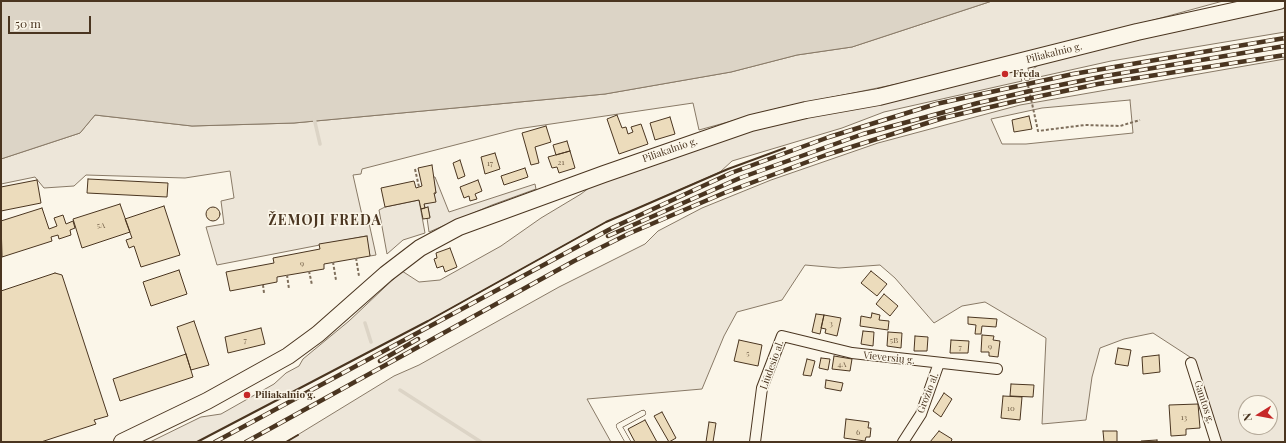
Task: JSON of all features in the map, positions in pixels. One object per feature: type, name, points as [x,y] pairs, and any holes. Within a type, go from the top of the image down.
[{"type":"main road","name":"Piliakalnio g.","points":[[122,442],[207,401],[288,356],[318,334],[386,274],[420,248],[458,227],[751,123],[806,110],[879,97],[1151,28],[1279,1]]},
{"type":"street","name":"Vieversių g.","points":[[782,336],[852,353],[997,368]]},
{"type":"street","name":"Liūdesio al.","points":[[755,442],[762,388],[782,336]]},
{"type":"street","name":"Gamtos g.","points":[[1191,362],[1216,442]]},
{"type":"street","name":"Grožio al.","points":[[903,442],[920,414],[939,363]]},
{"type":"lane","points":[[1024,60],[1027,78]]},
{"type":"lane","points":[[628,442],[619,426],[643,413]]},
{"type":"path","points":[[1027,78],[1038,131],[1085,125],[1120,126],[1140,120]]},
{"type":"path","points":[[415,169],[419,187]]},
{"type":"path","points":[[356,258],[359,276]]},
{"type":"path","points":[[333,262],[336,280]]},
{"type":"path","points":[[309,271],[312,285]]},
{"type":"path","points":[[287,275],[289,289]]},
{"type":"path","points":[[263,285],[264,293]]},
{"type":"shaded area","points":[[1,1],[992,1],[852,47],[797,55],[731,72],[605,94],[294,123],[192,126],[95,115],[80,133],[1,159]]},
{"type":"shaded area","points":[[992,1],[1223,1],[1051,48],[902,83],[779,108],[699,130],[693,103],[517,129],[362,169],[361,174],[353,175],[362,215],[367,214],[376,255],[370,256],[366,236],[217,265],[206,227],[224,224],[221,201],[234,198],[230,171],[185,178],[86,175],[74,186],[44,188],[35,177],[1,184],[1,159],[80,133],[95,115],[192,126],[294,123],[605,94],[731,72],[797,55],[852,47]]},
{"type":"shaded area","points":[[1285,6],[1285,32],[1111,61],[1030,79],[1029,72],[1041,63],[1254,12]]},
{"type":"shaded area","points":[[1285,59],[1285,442],[1220,442],[1193,359],[1153,333],[1124,339],[1100,348],[1092,377],[1086,420],[1042,424],[1046,338],[985,302],[962,306],[934,323],[895,278],[880,265],[839,268],[805,265],[782,300],[737,312],[724,336],[702,389],[587,399],[611,442],[286,442],[394,376],[419,365],[559,287],[645,244],[658,231],[702,208],[771,180],[878,143],[1020,105]],"holes":[[[1130,100],[1133,133],[1026,144],[1002,144],[991,119],[1042,108]]]},
{"type":"shaded area","points":[[1018,69],[1022,81],[884,112],[842,128],[732,161],[720,172],[606,222],[428,321],[197,442],[150,442],[201,417],[221,414],[274,384],[286,373],[299,366],[303,359],[349,321],[402,271],[419,282],[440,280],[501,246],[541,218],[581,194],[598,181],[750,126]]},
{"type":"shaded area","points":[[433,177],[435,177],[449,212],[535,184],[536,189],[492,205],[429,232],[427,218],[430,217],[428,208],[425,208],[424,204],[436,193]]},
{"type":"shaded area","points":[[419,200],[425,233],[403,240],[387,254],[379,210],[385,207]]},
{"type":"building","points":[[617,115],[622,128],[626,127],[628,134],[633,132],[631,127],[641,124],[648,144],[619,154],[607,119]]},
{"type":"building","points":[[1029,116],[1032,129],[1014,132],[1012,120]]},
{"type":"building","points":[[670,117],[675,134],[655,140],[650,123]]},
{"type":"building","points":[[546,126],[551,142],[535,147],[539,163],[531,165],[522,133]]},
{"type":"building","points":[[567,141],[570,151],[556,155],[553,145]]},
{"type":"building","points":[[570,151],[575,168],[559,173],[557,167],[552,168],[548,157]]},
{"type":"building","points":[[495,153],[500,169],[485,174],[481,157]]},
{"type":"building","points":[[460,160],[465,176],[458,179],[453,163]]},
{"type":"building","points":[[432,165],[436,202],[424,204],[425,208],[421,209],[419,200],[385,207],[381,188],[414,181],[416,188],[422,186],[418,168]]},
{"type":"building","points":[[525,168],[528,177],[504,185],[501,176]]},
{"type":"building","points":[[88,179],[168,183],[167,197],[87,193]]},
{"type":"building","points":[[37,180],[41,203],[1,211],[1,187]]},
{"type":"building","points":[[478,180],[482,191],[475,194],[477,199],[470,201],[469,196],[464,198],[460,187]]},
{"type":"building","points":[[120,204],[130,232],[82,248],[73,219]]},
{"type":"building","points":[[164,206],[180,255],[141,267],[134,246],[129,248],[126,240],[132,238],[125,219]]},
{"type":"building","points":[[210,207],[216,207],[220,211],[220,217],[216,221],[210,221],[206,217],[206,211]]},
{"type":"building","points":[[428,207],[430,218],[423,219],[421,209]]},
{"type":"building","points":[[42,208],[49,229],[57,226],[54,218],[63,215],[66,224],[73,221],[75,228],[70,230],[71,235],[59,239],[58,235],[51,237],[52,241],[2,257],[1,221]]},
{"type":"building","points":[[367,236],[370,256],[324,264],[324,269],[277,277],[277,282],[230,291],[226,272],[274,263],[273,258],[320,249],[319,244]]},
{"type":"building","points":[[450,248],[457,267],[445,272],[443,266],[437,268],[434,259],[437,258],[436,253]]},
{"type":"building","points":[[179,270],[187,294],[151,306],[143,282]]},
{"type":"building","points":[[871,271],[887,284],[877,296],[861,283]]},
{"type":"building","points":[[55,273],[62,275],[108,416],[94,420],[96,424],[41,442],[1,442],[1,291]]},
{"type":"building","points":[[884,294],[898,306],[890,316],[876,304]]},
{"type":"building","points":[[872,313],[880,315],[879,320],[889,321],[888,330],[860,326],[861,316],[871,318]]},
{"type":"building","points":[[816,314],[824,315],[820,334],[812,332]]},
{"type":"building","points":[[824,315],[841,318],[837,336],[825,333],[826,329],[821,328]]},
{"type":"building","points":[[968,317],[997,319],[996,327],[982,326],[981,334],[975,334],[976,325],[968,324]]},
{"type":"building","points":[[194,321],[209,365],[191,370],[177,327]]},
{"type":"building","points":[[261,328],[265,344],[228,353],[225,337]]},
{"type":"building","points":[[863,331],[874,332],[873,346],[861,344]]},
{"type":"building","points":[[888,332],[902,333],[901,348],[887,346]]},
{"type":"building","points":[[982,335],[994,336],[993,340],[1000,341],[998,357],[989,356],[989,352],[981,352]]},
{"type":"building","points":[[915,336],[928,337],[927,351],[914,351]]},
{"type":"building","points":[[739,340],[762,345],[758,366],[734,361]]},
{"type":"building","points":[[951,340],[969,341],[968,353],[950,353]]},
{"type":"building","points":[[1118,348],[1131,350],[1128,366],[1115,364]]},
{"type":"building","points":[[186,354],[193,377],[120,401],[113,379]]},
{"type":"building","points":[[1159,355],[1160,372],[1143,374],[1142,357]]},
{"type":"building","points":[[834,356],[852,359],[850,371],[832,369]]},
{"type":"building","points":[[821,358],[830,359],[828,370],[819,368]]},
{"type":"building","points":[[807,359],[815,361],[811,376],[803,375]]},
{"type":"building","points":[[826,380],[843,383],[841,391],[825,388]]},
{"type":"building","points":[[1011,384],[1034,385],[1033,397],[1010,396]]},
{"type":"building","points":[[944,393],[952,399],[941,417],[933,411]]},
{"type":"building","points":[[1003,396],[1022,397],[1020,420],[1001,418]]},
{"type":"building","points":[[1198,404],[1200,428],[1186,429],[1186,435],[1171,436],[1169,405]]},
{"type":"building","points":[[662,412],[676,438],[669,442],[654,416]]},
{"type":"building","points":[[846,419],[869,422],[868,428],[871,428],[870,437],[866,437],[865,441],[844,438]]},
{"type":"building","points":[[645,420],[657,442],[635,442],[628,429]]},
{"type":"building","points":[[709,422],[716,423],[713,442],[706,442]]},
{"type":"building","points":[[939,431],[952,439],[951,442],[930,442]]},
{"type":"building","points":[[1103,431],[1117,431],[1117,442],[1104,442]]},
{"type":"building","points":[[1157,440],[1157,442],[1141,442],[1141,441]]},
{"type":"waterway","points":[[314,118],[320,144]]},
{"type":"waterway","points":[[365,323],[371,342]]},
{"type":"waterway","points":[[400,390],[481,442]]},
{"type":"railway","points":[[215,442],[614,227],[731,173],[829,137],[936,104],[1073,74],[1285,38]]},
{"type":"railway","points":[[608,236],[740,178],[863,134],[978,103],[1030,91],[1105,76],[1285,46]]},
{"type":"railway","points":[[246,442],[574,261],[628,234],[724,193],[826,155],[943,118],[1012,102],[1098,84],[1285,55]]},
{"type":"railway","points":[[380,361],[418,339]]},
{"type":"wall","points":[[197,442],[428,321],[606,222],[728,169],[785,148]]},
{"type":"wall","points":[[286,442],[298,435]]},
{"type":"place","name":"Freda","points":[[1005,74]]},
{"type":"place","name":"Piliakalnio g.","points":[[247,395]]},
{"type":"district","name":"ŽEMOJI FREDA","points":[[325,221]]}]
